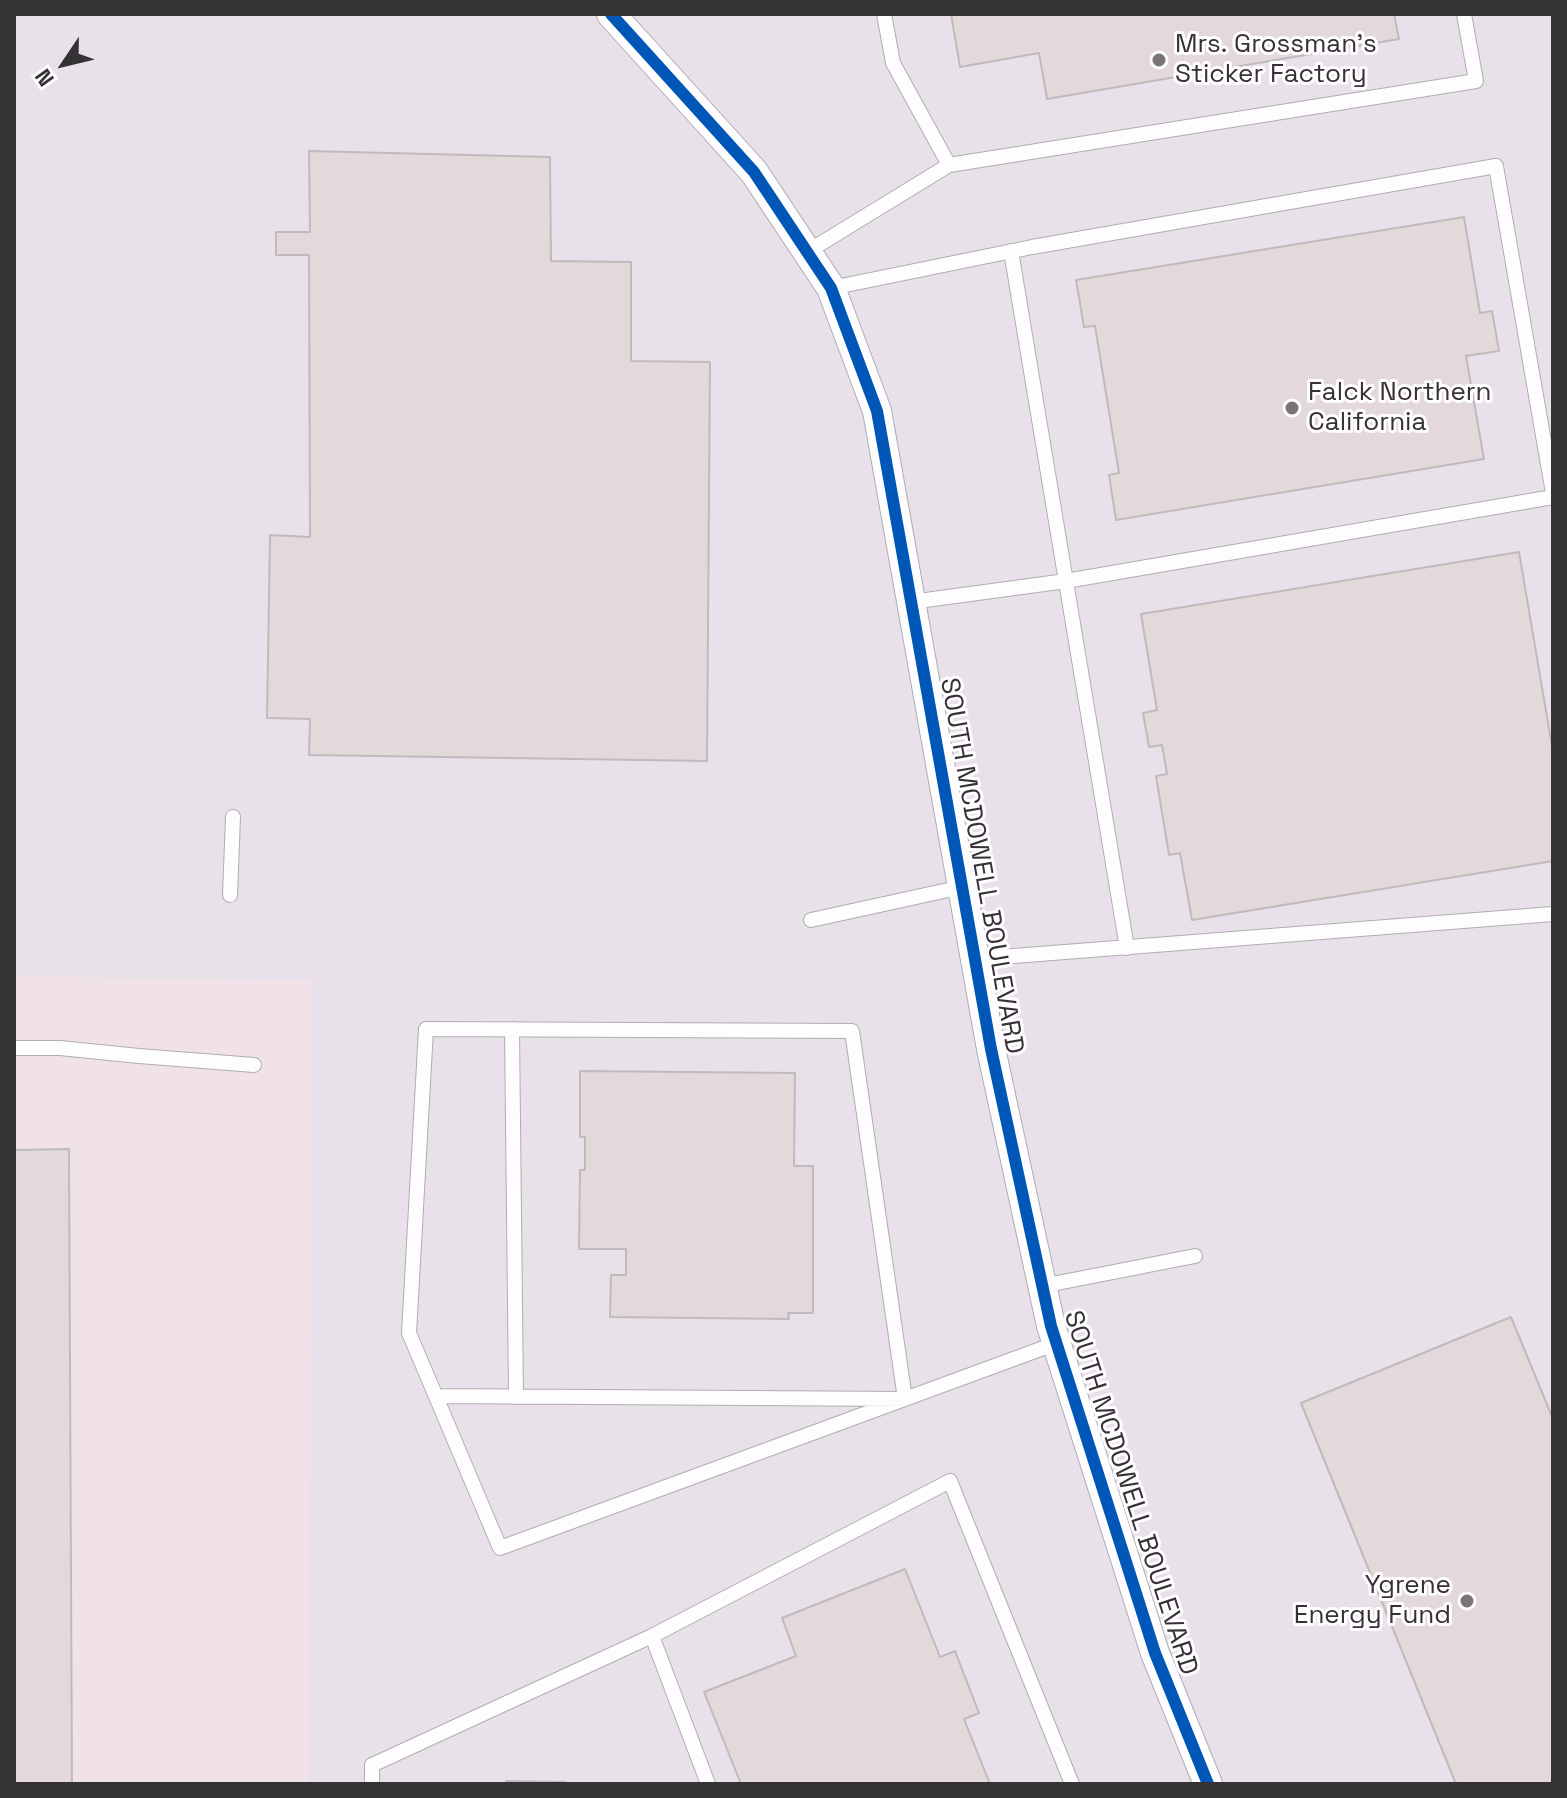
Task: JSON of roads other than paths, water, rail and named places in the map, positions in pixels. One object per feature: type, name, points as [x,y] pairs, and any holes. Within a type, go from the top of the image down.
[{"type":"street","name":"SOUTH MCDOWELL BOULEVARD","points":[[611,14],[754,172],[831,288],[877,411],[991,1049],[1042,1286],[1057,1343],[1155,1653],[1208,1784]]},
{"type":"lane","points":[[884,14],[893,63],[949,165]]},
{"type":"lane","points":[[807,252],[949,165],[1476,81],[1464,14]]},
{"type":"lane","points":[[831,288],[1011,251],[1496,166],[1553,495],[1066,581],[911,602]]},
{"type":"lane","points":[[1011,251],[1127,948]]},
{"type":"lane","points":[[230,895],[233,817]]},
{"type":"lane","points":[[811,920],[962,887]]},
{"type":"lane","points":[[975,959],[1553,914]]},
{"type":"lane","points":[[905,1399],[852,1031],[426,1029],[409,1333],[500,1548],[905,1399],[1057,1343]]},
{"type":"lane","points":[[512,1029],[516,1397]]},
{"type":"lane","points":[[14,1048],[60,1048],[254,1065]]},
{"type":"lane","points":[[1042,1286],[1195,1256]]},
{"type":"lane","points":[[436,1396],[905,1399]]},
{"type":"lane","points":[[372,1784],[372,1765],[652,1636],[950,1481],[1072,1784]]},
{"type":"lane","points":[[652,1636],[708,1784]]},
{"type":"place","name":"Mrs. Grossman's Sticker Factory","points":[[1159,60]]},
{"type":"place","name":"Falck Northern California","points":[[1292,408]]},
{"type":"place","name":"Ygrene Energy Fund","points":[[1467,1601]]}]
